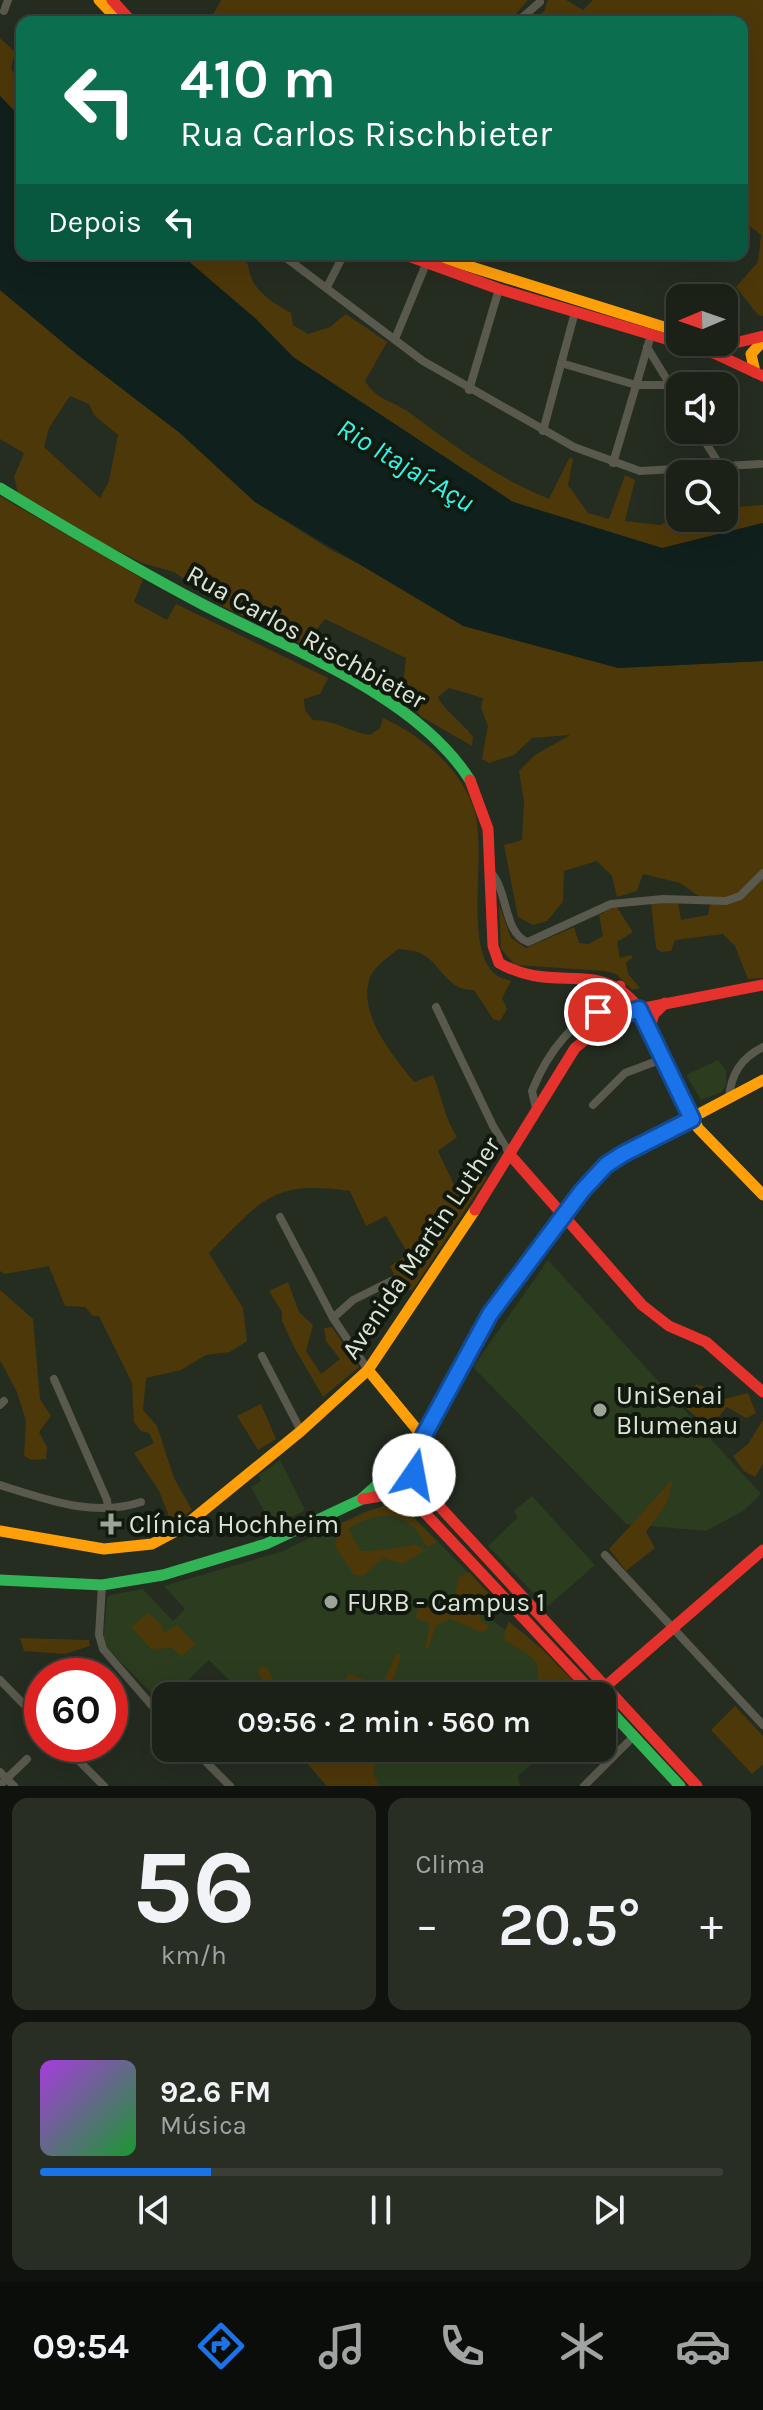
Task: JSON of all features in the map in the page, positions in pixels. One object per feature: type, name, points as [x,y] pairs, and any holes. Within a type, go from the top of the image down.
[{"type":"main road","points":[[99,0],[109,11]]},
{"type":"main road","points":[[430,260],[499,289],[716,354],[759,374]]},
{"type":"main road","points":[[432,260],[666,328]]},
{"type":"main road","points":[[499,289],[511,281]]},
{"type":"main road","points":[[759,374],[751,354],[763,338]]},
{"type":"main road","points":[[738,343],[763,338]]},
{"type":"main road","name":"Rua Carlos Rischbieter","points":[[0,488],[417,722],[447,748],[477,791],[492,839],[493,946],[499,963],[520,975],[608,981],[620,986]]},
{"type":"main road","name":"Avenida Martin Luther","points":[[0,1531],[104,1549],[152,1544],[182,1528],[301,1431],[368,1370],[511,1156],[566,1058],[608,1022],[625,1014],[665,1003],[763,985]]},
{"type":"main road","points":[[608,1022],[620,986]]},
{"type":"main road","points":[[620,986],[650,1027],[692,1119],[763,1195]]},
{"type":"main road","points":[[650,1027],[654,1014],[665,1003]]},
{"type":"main road","points":[[360,1500],[405,1460],[423,1437],[490,1314],[606,1165],[763,1080]]},
{"type":"main road","points":[[684,1100],[705,1112]]},
{"type":"main road","points":[[511,1156],[563,1218],[655,1317],[706,1342],[763,1392]]},
{"type":"main road","points":[[368,1370],[423,1437]]},
{"type":"main road","points":[[423,1437],[414,1466],[417,1482],[602,1682]]},
{"type":"main road","points":[[403,1494],[406,1485],[417,1482]]},
{"type":"main road","points":[[0,1580],[102,1585],[163,1575],[289,1535],[360,1500],[383,1493],[403,1494],[412,1499],[583,1682]]},
{"type":"main road","points":[[611,1682],[763,1550]]},
{"type":"main road","points":[[616,1697],[697,1786]]},
{"type":"main road","points":[[616,1717],[680,1786]]},
{"type":"street","points":[[4,11],[8,0]]},
{"type":"street","points":[[524,16],[540,2]]},
{"type":"street","points":[[289,260],[469,390],[543,431],[613,463],[640,471],[666,470]]},
{"type":"street","points":[[327,287],[341,260]]},
{"type":"street","points":[[395,339],[428,260]]},
{"type":"street","points":[[469,390],[499,289]]},
{"type":"street","points":[[543,431],[575,312]]},
{"type":"street","points":[[613,463],[651,335]]},
{"type":"street","points":[[647,347],[666,378]]},
{"type":"street","points":[[561,363],[636,385],[666,385]]},
{"type":"street","points":[[738,467],[760,464]]},
{"type":"street","points":[[491,873],[502,888],[513,928],[520,938],[528,942],[611,904],[663,899],[726,901],[740,896],[763,873]]},
{"type":"street","points":[[436,1007],[493,1126],[511,1156]]},
{"type":"street","points":[[613,1009],[625,1014]]},
{"type":"street","name":"Avenida Martin Luther","points":[[536,1109],[532,1091],[561,1041],[592,1014],[613,1009]]},
{"type":"street","points":[[729,1099],[731,1082],[741,1063],[763,1047]]},
{"type":"street","points":[[593,1105],[625,1073],[665,1058]]},
{"type":"street","points":[[280,1217],[333,1318],[368,1370]]},
{"type":"street","points":[[333,1318],[353,1300],[391,1281]]},
{"type":"street","points":[[262,1356],[301,1431]]},
{"type":"street","points":[[54,1379],[107,1500],[108,1509]]},
{"type":"street","points":[[0,1485],[42,1499],[108,1509],[141,1502]]},
{"type":"street","points":[[605,1555],[763,1725]]},
{"type":"street","points":[[102,1585],[99,1635],[103,1649],[152,1706]]},
{"type":"street","points":[[0,1680],[24,1705]]},
{"type":"street","points":[[591,1784],[634,1736]]},
{"type":"street","points":[[14,1786],[2,1778],[24,1761]]},
{"type":"street","points":[[80,1762],[104,1786]]},
{"type":"street","points":[[206,1762],[230,1786]]},
{"type":"shaded area","points":[[221,0],[528,0],[514,16],[212,16]]},
{"type":"shaded area","points":[[548,0],[566,0],[583,10],[593,0],[763,0],[763,316],[758,315],[738,290],[738,285],[758,262],[761,235],[748,225],[748,16],[539,16]]},
{"type":"shaded area","points":[[0,38],[15,52],[11,68],[16,78],[16,113],[0,96]]},
{"type":"shaded area","points":[[187,260],[243,260],[262,293],[291,313],[293,325],[308,334],[330,327],[346,314],[387,342],[365,381],[369,387],[510,481],[549,499],[570,457],[573,459],[568,485],[588,513],[609,519],[625,475],[635,480],[625,521],[660,525],[666,522],[666,532],[727,532],[662,548],[513,502],[293,357],[256,319]]},
{"type":"shaded area","points":[[0,290],[180,433],[255,502],[331,550],[387,578],[618,668],[763,661],[763,978],[748,979],[735,946],[723,934],[675,940],[671,951],[661,952],[656,948],[651,902],[678,902],[681,920],[708,915],[710,904],[680,883],[643,874],[637,891],[617,897],[612,876],[597,861],[564,871],[563,902],[547,921],[533,925],[518,917],[504,845],[522,840],[524,802],[519,771],[535,755],[570,735],[532,738],[514,755],[489,763],[482,759],[488,726],[481,708],[483,698],[449,688],[438,697],[473,737],[472,746],[422,717],[410,705],[405,708],[393,697],[404,677],[406,658],[325,619],[317,629],[315,643],[307,647],[224,607],[174,572],[142,563],[108,546],[18,493],[14,477],[24,453],[0,439]],"holes":[[[70,396],[89,404],[94,415],[118,435],[109,481],[100,498],[44,447],[49,428]]]},
{"type":"shaded area","points":[[0,496],[143,579],[134,602],[167,620],[176,604],[328,678],[320,694],[304,699],[305,710],[313,720],[370,735],[380,728],[383,718],[411,733],[437,753],[458,778],[473,806],[479,846],[478,919],[485,960],[495,974],[511,981],[502,998],[507,1009],[500,1021],[493,1019],[474,990],[456,986],[418,952],[398,949],[373,971],[367,989],[368,1003],[379,1032],[414,1082],[433,1075],[457,1137],[438,1151],[458,1193],[464,1197],[471,1195],[469,1180],[478,1171],[487,1177],[412,1291],[398,1283],[390,1266],[408,1254],[386,1216],[366,1226],[350,1191],[303,1189],[270,1198],[242,1219],[209,1253],[243,1308],[247,1341],[230,1352],[206,1355],[181,1370],[146,1378],[143,1410],[157,1426],[174,1478],[192,1510],[172,1524],[159,1491],[134,1453],[154,1443],[149,1433],[141,1431],[134,1422],[132,1383],[99,1316],[93,1316],[85,1307],[65,1306],[49,1266],[5,1274],[0,1271]]},
{"type":"shaded area","points":[[763,505],[763,523],[738,529],[738,507]]},
{"type":"shaded area","points":[[499,904],[511,938],[526,948],[574,927],[579,943],[589,944],[603,936],[599,915],[616,906],[633,932],[617,942],[620,958],[631,955],[633,958],[626,962],[628,974],[640,988],[632,990],[616,974],[605,971],[515,965],[501,949]]},
{"type":"shaded area","points":[[718,1060],[726,1070],[726,1085],[722,1092],[701,1100],[686,1075]]},
{"type":"shaded area","name":"UniSenai Blumenau","points":[[548,1260],[761,1494],[743,1511],[706,1531],[626,1524],[473,1367]]},
{"type":"shaded area","points":[[288,1282],[299,1312],[313,1325],[306,1351],[321,1374],[340,1359],[326,1341],[324,1328],[332,1327],[359,1367],[323,1397],[294,1347],[282,1321],[282,1312],[269,1291]]},
{"type":"shaded area","points":[[0,1290],[33,1319],[40,1399],[51,1416],[39,1432],[47,1447],[46,1459],[31,1460],[24,1456],[26,1421],[17,1392],[0,1360]]},
{"type":"shaded area","points":[[697,1384],[705,1387],[717,1401],[748,1393],[756,1413],[746,1418],[727,1407],[709,1428],[686,1408],[690,1400],[689,1392]]},
{"type":"shaded area","points":[[261,1404],[276,1439],[258,1450],[237,1416]]},
{"type":"shaded area","points":[[763,1420],[763,1464],[755,1477],[744,1471],[733,1456],[748,1444]]},
{"type":"shaded area","points":[[280,1460],[305,1510],[273,1527],[251,1487],[261,1481],[259,1475]]},
{"type":"shaded area","points":[[673,1479],[667,1503],[646,1532],[655,1548],[626,1571],[609,1549]]},
{"type":"shaded area","points":[[532,1496],[595,1565],[547,1607],[488,1546],[518,1517],[514,1511]]},
{"type":"shaded area","points":[[385,1505],[404,1508],[437,1542],[429,1547],[410,1524],[393,1516],[366,1520],[348,1529],[361,1551],[414,1544],[425,1550],[403,1564],[383,1558],[363,1576],[354,1575],[336,1548],[337,1525]]},
{"type":"shaded area","name":"FURB - Campus 1","points":[[391,1505],[412,1515],[488,1593],[480,1608],[483,1612],[505,1630],[509,1622],[526,1635],[574,1682],[231,1682],[209,1660],[186,1682],[152,1682],[152,1694],[128,1669],[128,1658],[117,1658],[103,1644],[107,1598],[110,1595],[143,1589],[173,1621],[185,1609],[164,1586],[283,1551],[366,1511]]},
{"type":"shaded area","points":[[469,1572],[488,1593],[480,1608],[483,1612],[479,1620],[490,1626],[483,1633],[450,1619],[436,1626],[428,1648],[425,1648],[430,1624],[415,1618],[419,1606],[438,1609],[449,1606],[455,1596],[458,1578]]},
{"type":"shaded area","points":[[148,1613],[161,1624],[164,1633],[177,1625],[196,1645],[181,1656],[172,1648],[151,1649],[131,1627]]},
{"type":"shaded area","points":[[509,1622],[542,1649],[574,1682],[538,1682],[537,1665],[533,1659],[503,1638]]},
{"type":"shaded area","points":[[20,1638],[89,1640],[90,1646],[65,1654],[24,1651]]},
{"type":"shaded area","points":[[396,1653],[400,1654],[393,1682],[384,1682]]},
{"type":"shaded area","points":[[261,1667],[267,1668],[275,1682],[265,1682],[258,1672]]},
{"type":"shaded area","points":[[349,1674],[371,1682],[344,1682]]},
{"type":"shaded area","points":[[735,1706],[763,1736],[763,1764],[752,1774],[711,1730]]},
{"type":"shaded area","points":[[306,1762],[534,1762],[518,1776],[520,1786],[327,1786]]},
{"type":"shaded area","points":[[306,1762],[377,1762],[373,1773],[379,1786],[327,1786]]},
{"type":"water","name":"Rio Itajaí-Açu","points":[[0,96],[16,113],[16,260],[187,260],[256,319],[293,357],[513,502],[662,548],[738,532],[738,529],[763,523],[763,661],[618,668],[463,626],[255,502],[180,433],[0,290]]},
{"type":"traffic: fast","points":[[0,488],[151,576],[311,657],[384,699],[417,723],[446,750],[470,780]]},
{"type":"traffic: fast","points":[[0,1580],[102,1585],[163,1575],[266,1544],[360,1500],[405,1460],[423,1437],[466,1358]]},
{"type":"traffic: fast","points":[[616,1717],[680,1786]]},
{"type":"traffic: slow","points":[[99,0],[114,16]]},
{"type":"traffic: slow","points":[[449,260],[666,328]]},
{"type":"traffic: slow","points":[[755,372],[751,354],[763,341]]},
{"type":"traffic: slow","points":[[653,1030],[698,1128],[763,1195]]},
{"type":"traffic: slow","points":[[466,1358],[490,1314],[598,1174],[623,1154],[763,1080]]},
{"type":"traffic: slow","points":[[0,1531],[104,1549],[152,1544],[182,1528],[301,1431],[368,1370],[475,1210]]},
{"type":"traffic: slow","points":[[368,1370],[423,1437]]},
{"type":"traffic: jam","points":[[112,0],[127,16]]},
{"type":"traffic: jam","points":[[419,260],[499,289],[716,354],[763,376]]},
{"type":"traffic: jam","points":[[738,342],[763,336]]},
{"type":"traffic: jam","points":[[470,780],[488,829],[493,946],[499,963],[522,973],[543,977],[602,982],[619,990],[636,1005],[653,1030]]},
{"type":"traffic: jam","points":[[475,1210],[575,1048],[608,1022],[639,1009],[763,985]]},
{"type":"traffic: jam","points":[[608,1022],[620,986]]},
{"type":"traffic: jam","points":[[650,1027],[654,1014],[665,1003]]},
{"type":"traffic: jam","points":[[511,1156],[642,1305],[669,1326],[706,1342],[763,1392]]},
{"type":"traffic: jam","points":[[419,1447],[414,1466],[417,1482],[697,1786]]},
{"type":"traffic: jam","points":[[363,1499],[399,1493],[412,1499],[583,1682]]},
{"type":"traffic: jam","points":[[611,1682],[763,1550]]},
{"type":"place","name":"UniSenai Blumenau","points":[[600,1410]]},
{"type":"place","name":"Clínica Hochheim","points":[[111,1524]]},
{"type":"place","name":"FURB - Campus 1","points":[[331,1602]]},
{"type":"route","points":[[414,1475],[423,1437],[469,1349],[507,1290],[582,1191],[606,1165],[692,1119],[639,1009],[625,1014],[613,1009],[598,1012]]}]
